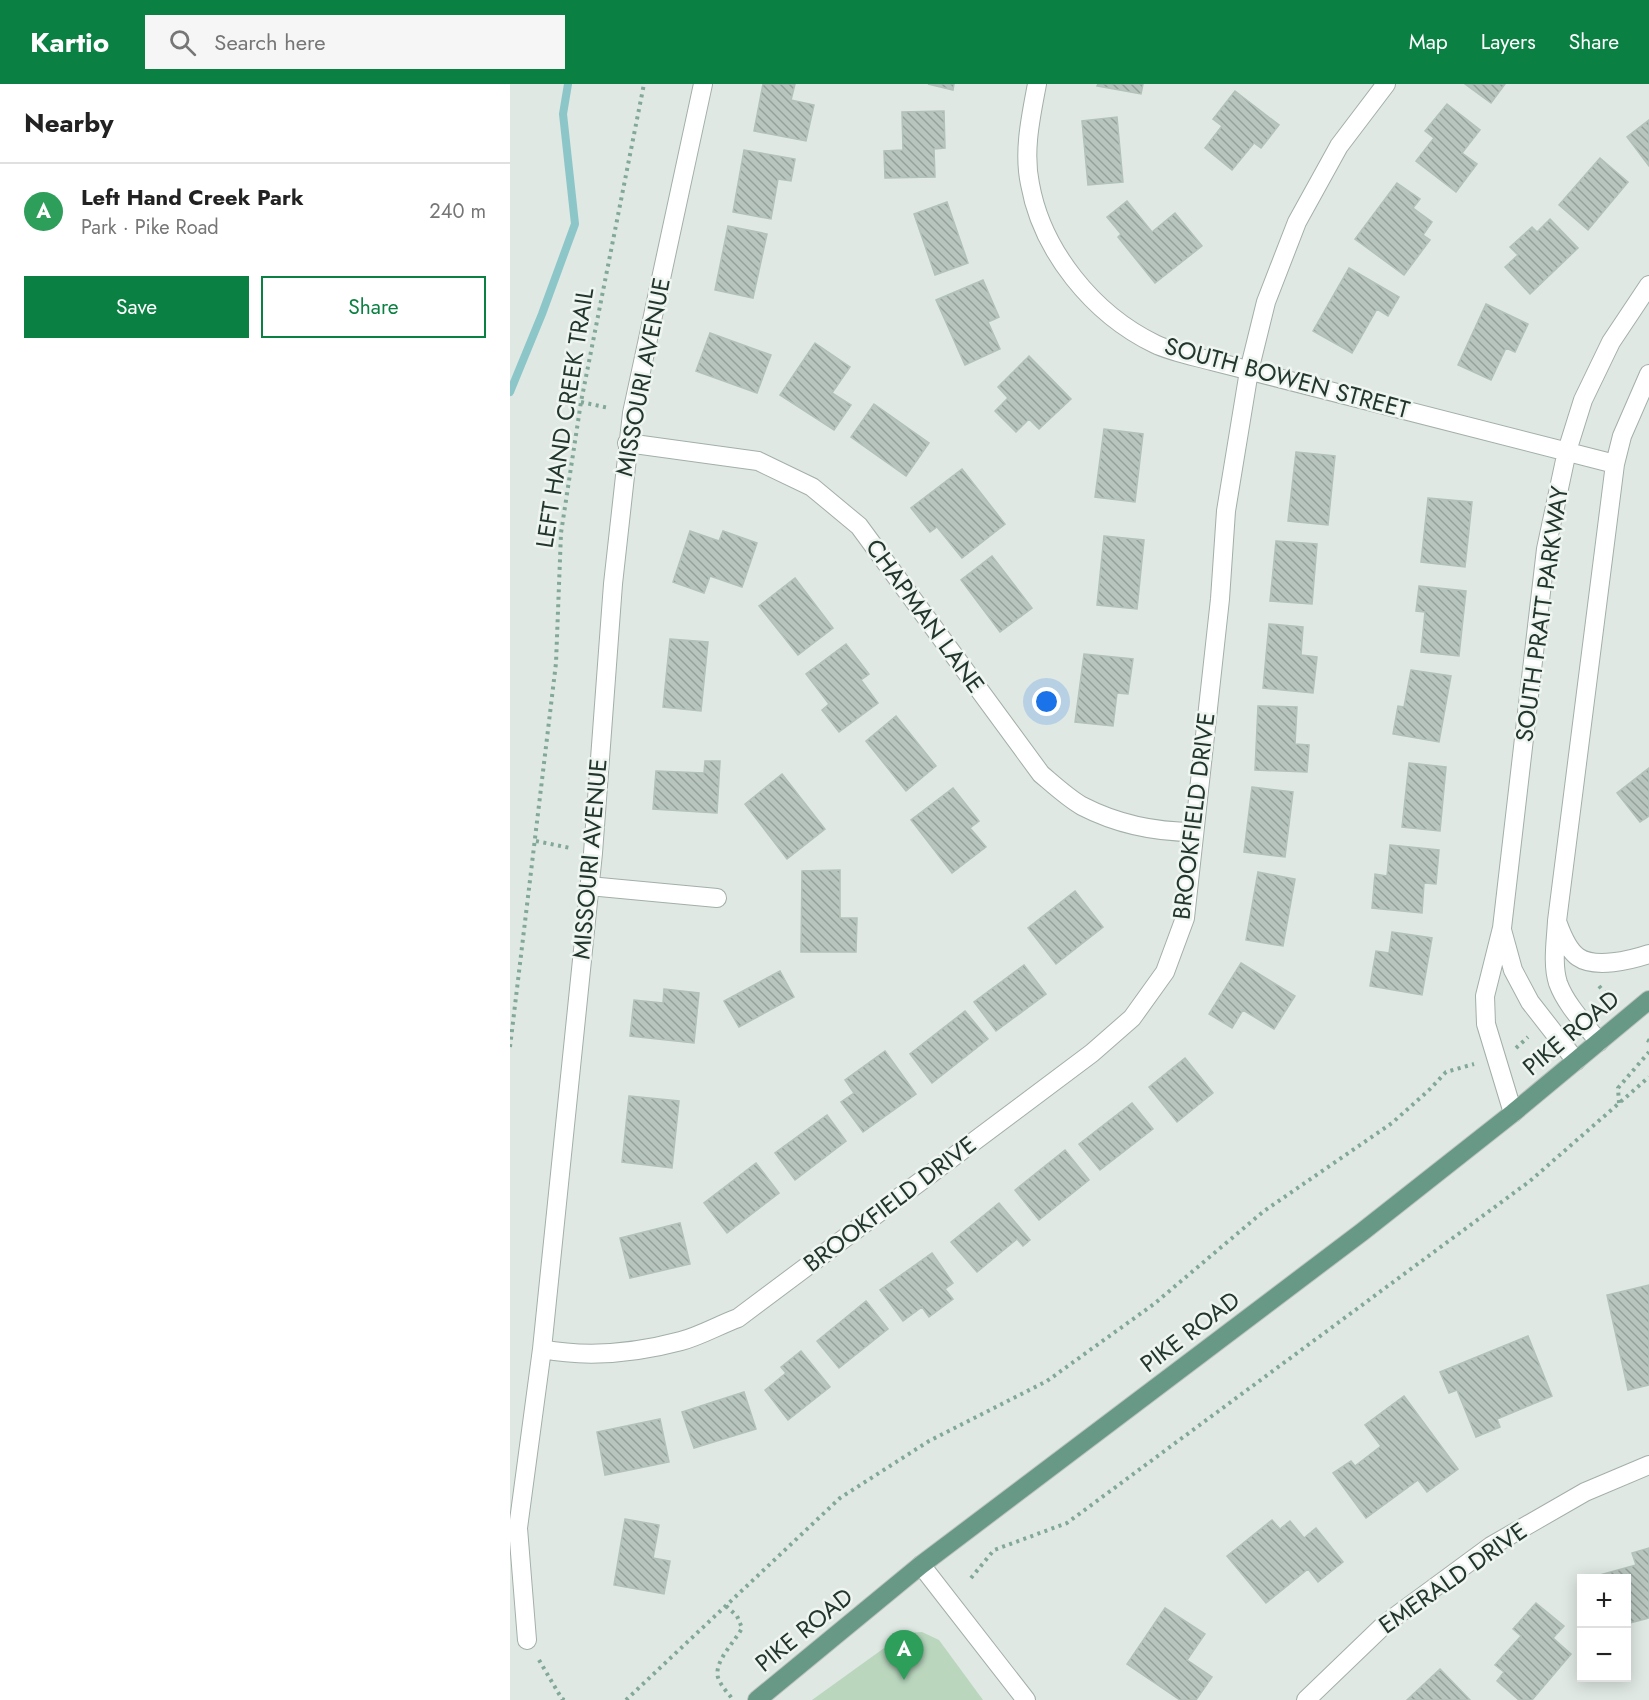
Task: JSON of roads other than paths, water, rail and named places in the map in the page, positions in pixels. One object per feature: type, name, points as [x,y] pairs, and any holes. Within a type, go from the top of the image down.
[{"type":"main road","name":"PIKE ROAD","points":[[757,1700],[921,1565],[1362,1232],[1513,1113],[1649,1000]]},
{"type":"street","name":"MISSOURI AVENUE","points":[[527,1640],[518,1528],[542,1349],[589,886],[613,584],[627,444],[703,84]]},
{"type":"street","name":"SOUTH BOWEN STREET","points":[[1037,84],[1028,133],[1029,183],[1044,231],[1070,273],[1108,314],[1155,344],[1248,371],[1615,464]]},
{"type":"street","name":"BROOKFIELD DRIVE","points":[[542,1349],[567,1353],[626,1353],[684,1341],[738,1318],[1092,1053],[1132,1018],[1165,972],[1185,918],[1220,599],[1226,511],[1248,371],[1266,302],[1297,222],[1339,146],[1386,84]]},
{"type":"street","name":"SOUTH PRATT PARKWAY","points":[[1513,1113],[1486,1024],[1485,996],[1502,928],[1546,549],[1567,451],[1583,400],[1611,342],[1649,285]]},
{"type":"street","points":[[1599,1042],[1569,1003],[1558,982],[1555,958],[1557,921],[1615,464],[1622,436],[1649,374]]},
{"type":"street","name":"CHAPMAN LANE","points":[[627,444],[758,461],[812,487],[859,526],[1041,774],[1081,805],[1125,824],[1174,832],[1194,832]]},
{"type":"street","points":[[589,886],[717,898]]},
{"type":"street","points":[[1557,921],[1564,940],[1578,958],[1596,962],[1623,962],[1649,954]]},
{"type":"street","name":"SOUTH PRATT PARKWAY","points":[[1502,928],[1513,970],[1530,1002],[1575,1061]]},
{"type":"street","name":"EMERALD DRIVE","points":[[1306,1700],[1385,1624],[1491,1546],[1585,1492],[1649,1465]]},
{"type":"street","points":[[921,1565],[1026,1700]]},
{"type":"waterway","points":[[510,392],[575,224],[563,114],[568,84]]},
{"type":"place","name":"Left Hand Creek Park","points":[[904,1680]]}]
